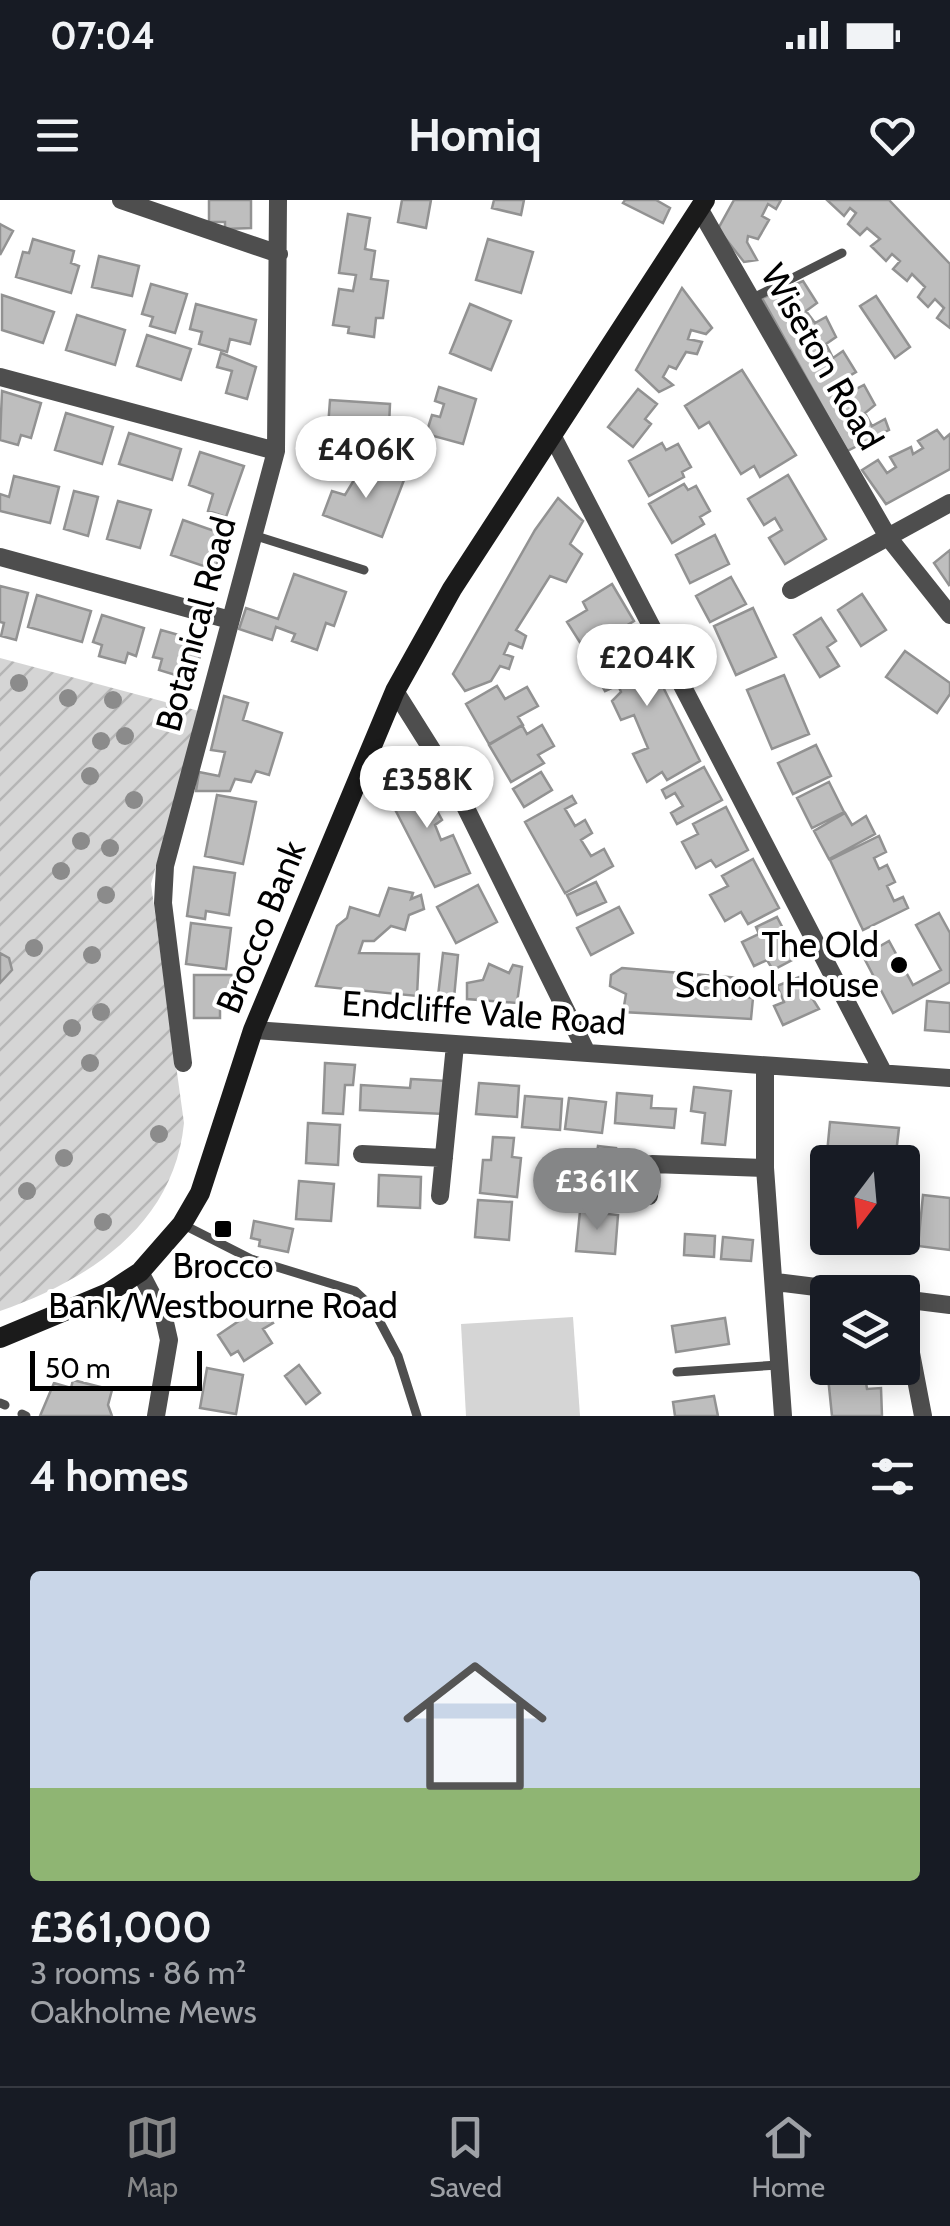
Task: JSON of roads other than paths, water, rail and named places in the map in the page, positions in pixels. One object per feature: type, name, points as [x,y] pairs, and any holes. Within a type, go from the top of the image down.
[{"type":"main road","name":"Brocco Bank","points":[[0,1338],[72,1312],[140,1272],[168,1245],[182,1224],[200,1193],[252,1030],[395,691],[452,589],[702,205]]},
{"type":"street","points":[[121,200],[279,254]]},
{"type":"street","name":"Botanical Road","points":[[183,1063],[163,903],[165,866],[276,451],[278,200]]},
{"type":"street","name":"Wiseton Road","points":[[702,205],[751,299],[888,537],[950,614]]},
{"type":"street","points":[[0,377],[276,451]]},
{"type":"street","points":[[553,438],[883,1072]]},
{"type":"street","points":[[790,590],[950,502]]},
{"type":"street","points":[[0,558],[230,620]]},
{"type":"street","points":[[395,691],[456,788],[586,1050]]},
{"type":"street","name":"Endcliffe Vale Road","points":[[252,1030],[950,1078]]},
{"type":"street","points":[[440,1196],[455,1045]]},
{"type":"street","points":[[765,1066],[765,1168],[776,1282],[782,1416]]},
{"type":"street","points":[[362,1154],[444,1158]]},
{"type":"street","points":[[650,1196],[652,1164],[765,1168]]},
{"type":"street","points":[[140,1272],[164,1318],[169,1340],[156,1416]]},
{"type":"street","points":[[776,1282],[810,1286]]},
{"type":"street","points":[[920,1303],[950,1305]]},
{"type":"street","points":[[918,1385],[924,1416]]},
{"type":"lane","points":[[751,299],[842,254]]},
{"type":"lane","points":[[253,535],[364,570]]},
{"type":"lane","points":[[182,1224],[251,1259],[355,1291],[372,1308],[398,1356],[417,1416]]},
{"type":"lane","points":[[677,1372],[778,1364]]},
{"type":"place","name":"The Old School House","points":[[899,965]]},
{"type":"place","name":"Brocco Bank/Westbourne Road","points":[[223,1229]]}]
